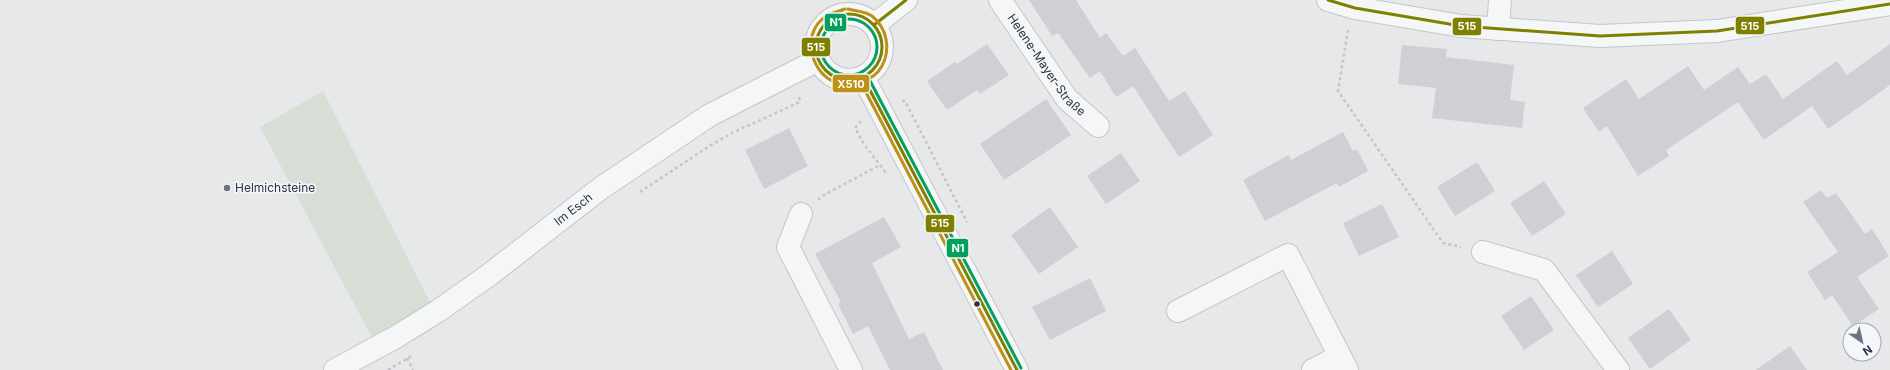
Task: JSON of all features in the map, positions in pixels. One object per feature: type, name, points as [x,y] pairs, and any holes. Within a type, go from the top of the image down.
[{"type":"street","points":[[874,25],[906,0]]},
{"type":"street","name":"Helene-Mayer-Straße","points":[[1000,0],[1066,99],[1098,126]]},
{"type":"street","points":[[1328,0],[1352,7],[1461,26],[1600,36],[1717,31],[1890,4]]},
{"type":"street","points":[[1498,29],[1500,0]]},
{"type":"street","points":[[833,8],[847,14],[857,15],[874,25],[882,44],[878,63],[872,71],[863,77],[853,80],[837,78],[824,69],[818,60],[816,49],[817,39],[821,29],[828,22],[833,8]]},
{"type":"street","name":"Im Esch","points":[[335,370],[396,337],[438,311],[488,275],[601,188],[710,115],[818,60]]},
{"type":"street","points":[[863,77],[1017,370]]},
{"type":"street","points":[[801,214],[788,248],[851,370]]},
{"type":"street","points":[[1483,252],[1544,270],[1618,370]]},
{"type":"street","points":[[1178,311],[1288,254],[1344,363],[1313,370]]},
{"type":"path","points":[[1352,7],[1338,91],[1443,243],[1483,252]]},
{"type":"path","points":[[638,193],[717,142],[800,102],[794,72]]},
{"type":"path","points":[[801,214],[824,195],[880,165]]},
{"type":"path","points":[[388,370],[414,355]]},
{"type":"shaded area","points":[[323,91],[431,304],[377,347],[260,127]]},
{"type":"building","points":[[1029,0],[1076,0],[1100,38],[1106,33],[1123,56],[1135,48],[1169,101],[1185,91],[1213,135],[1179,157],[1133,86],[1116,97],[1100,71],[1090,78],[1058,33],[1052,36]]},
{"type":"building","points":[[987,44],[1009,75],[980,94],[977,90],[947,110],[927,81],[955,62],[957,64]]},
{"type":"building","points":[[1890,44],[1890,85],[1828,129],[1812,106],[1764,140],[1738,102],[1666,150],[1669,156],[1638,176],[1607,126],[1599,132],[1583,108],[1626,79],[1639,99],[1688,66],[1704,90],[1738,67],[1750,84],[1766,74],[1783,99],[1837,61],[1847,75]]},
{"type":"building","points":[[1402,45],[1447,49],[1446,57],[1514,65],[1510,100],[1525,102],[1522,128],[1432,118],[1436,88],[1398,84]]},
{"type":"building","points":[[1046,99],[1071,135],[1004,180],[980,144]]},
{"type":"building","points":[[789,128],[808,166],[764,189],[745,150]]},
{"type":"building","points":[[1343,132],[1353,151],[1357,149],[1368,171],[1339,187],[1337,183],[1265,221],[1243,180],[1289,155],[1291,160]]},
{"type":"building","points":[[1121,153],[1140,181],[1106,204],[1087,176]]},
{"type":"building","points":[[1477,162],[1495,191],[1455,216],[1437,187]]},
{"type":"building","points":[[1544,181],[1566,214],[1532,236],[1510,203]]},
{"type":"building","points":[[1821,190],[1827,198],[1836,193],[1865,234],[1872,229],[1889,256],[1857,277],[1879,309],[1859,322],[1850,322],[1832,295],[1825,300],[1807,272],[1838,252],[1803,202]]},
{"type":"building","points":[[1382,204],[1399,237],[1359,256],[1343,223]]},
{"type":"building","points":[[1050,207],[1078,247],[1039,274],[1011,235]]},
{"type":"building","points":[[884,217],[901,247],[872,263],[909,339],[924,332],[943,370],[890,370],[868,326],[853,334],[838,304],[841,302],[815,254]]},
{"type":"building","points":[[1612,251],[1633,284],[1598,307],[1576,275]]},
{"type":"building","points":[[1090,278],[1106,311],[1050,340],[1032,307]]},
{"type":"building","points":[[1531,296],[1554,330],[1524,350],[1501,316]]},
{"type":"building","points":[[1669,309],[1691,340],[1650,369],[1628,338]]},
{"type":"building","points":[[1790,346],[1807,370],[1756,370]]},
{"type":"transit line","name":"515","points":[[874,25],[906,0]]},
{"type":"transit line","name":"515","points":[[1328,0],[1355,8],[1461,26],[1600,36],[1717,31],[1890,4]]},
{"type":"transit line","name":"X510","points":[[845,9],[830,14],[818,23],[812,35],[811,49],[815,62],[822,73],[833,81],[846,85],[861,82],[876,74],[885,59],[887,46],[881,26],[872,16],[863,12],[848,9]]},
{"type":"transit line","name":"515","points":[[849,14],[862,17],[872,24],[879,34],[882,47],[879,60],[872,70],[862,77],[849,80],[836,77],[826,70],[819,60],[816,47],[819,34],[826,24],[836,17],[849,14]]},
{"type":"transit line","name":"N1","points":[[849,19],[860,21],[869,27],[875,36],[877,47],[875,58],[869,67],[860,73],[849,75],[838,73],[829,67],[823,58],[821,47],[823,36],[829,27],[838,21],[849,19]]},
{"type":"transit line","name":"N1","points":[[867,75],[1021,368]]},
{"type":"transit line","name":"515","points":[[863,77],[1017,370]]},
{"type":"transit line","name":"X510","points":[[859,79],[1011,370]]},
{"type":"place","name":"Helmichsteine","points":[[227,188]]}]
